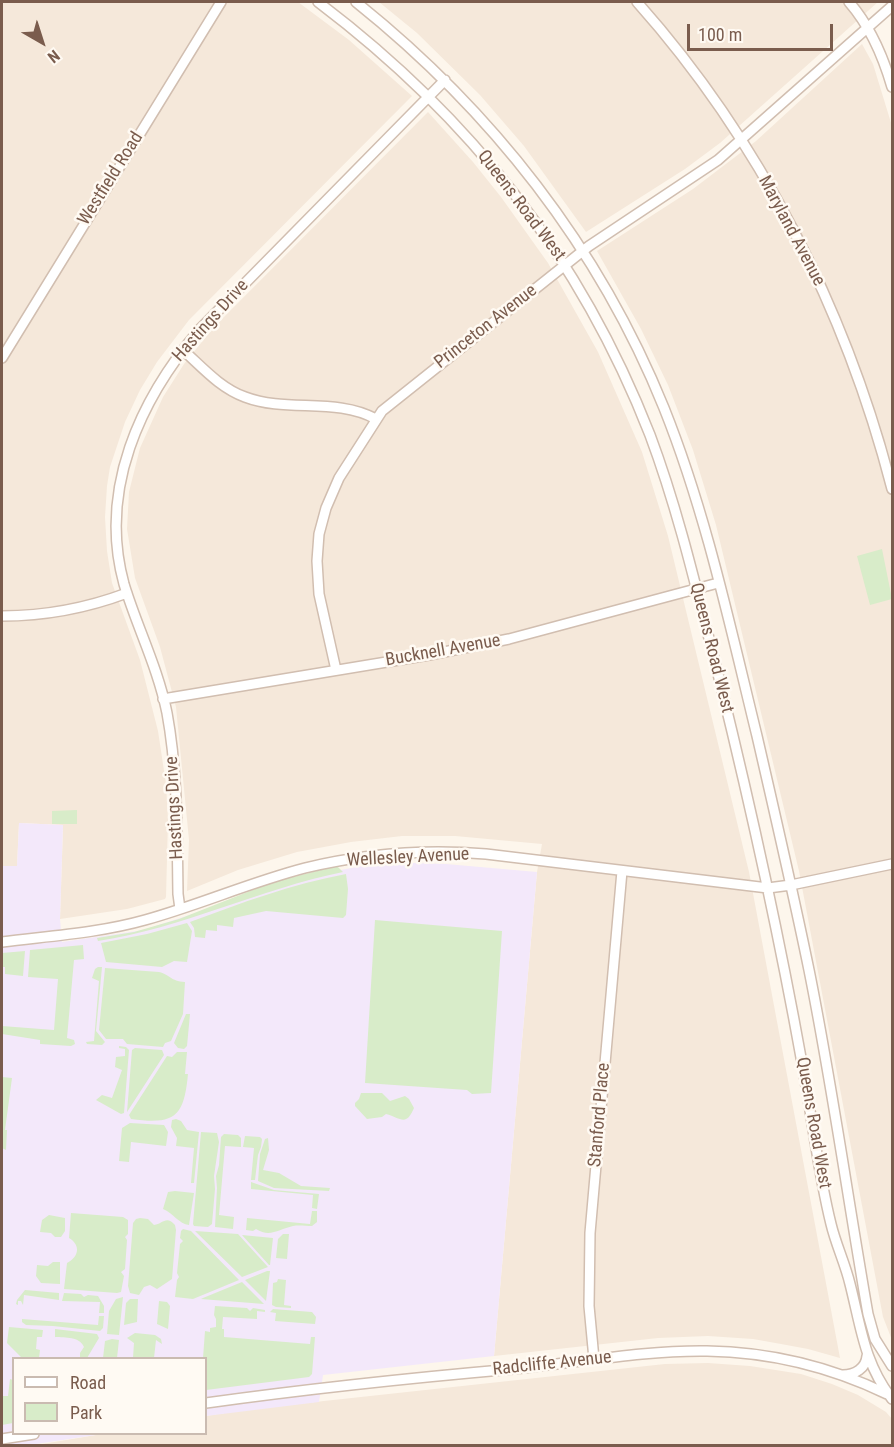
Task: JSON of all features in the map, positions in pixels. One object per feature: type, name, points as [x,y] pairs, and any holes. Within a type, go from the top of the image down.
[{"type":"street","name":"Westfield Road","points":[[2,358],[220,2]]},
{"type":"street","name":"Queens Road West","points":[[318,2],[377,49],[429,96],[495,169],[525,207],[565,265],[606,338],[642,417],[668,487],[729,717],[768,888],[798,1038],[830,1221],[849,1280],[867,1356],[891,1396]]},
{"type":"street","name":"Queens Road West","points":[[356,2],[405,42],[445,80],[507,147],[546,196],[583,250],[625,323],[663,407],[687,473],[718,583],[762,759],[791,885],[830,1084],[868,1314],[875,1339],[892,1366]]},
{"type":"street","name":"Maryland Avenue","points":[[637,2],[698,78],[741,141],[794,232],[824,293],[861,385],[892,489]]},
{"type":"street","points":[[849,2],[867,27],[883,58],[892,87]]},
{"type":"street","name":"Princeton Avenue","points":[[336,670],[319,594],[317,561],[319,534],[337,481],[387,406],[583,250],[697,176],[741,141],[892,6]]},
{"type":"street","name":"Hastings Drive","points":[[180,909],[176,788],[169,724],[150,655],[127,594],[121,568],[117,531],[118,498],[123,467],[132,438],[147,405],[163,378],[183,350],[217,311],[445,80]]},
{"type":"street","points":[[183,350],[217,381],[247,398],[281,404],[360,411],[376,420]]},
{"type":"street","name":"Bucknell Avenue","points":[[163,699],[509,639],[718,583]]},
{"type":"street","points":[[2,616],[59,611],[127,594]]},
{"type":"street","name":"Wellesley Avenue","points":[[2,942],[105,929],[143,921],[305,868],[383,855],[470,853],[768,888],[892,864]]},
{"type":"street","name":"Stanford Place","points":[[594,1359],[589,1306],[590,1233],[622,871]]},
{"type":"street","name":"Radcliffe Avenue","points":[[207,1403],[594,1359],[676,1352],[759,1354],[810,1365],[842,1375],[891,1396]]},
{"type":"street","points":[[842,1375],[849,1375],[857,1371],[865,1364],[867,1356]]},
{"type":"street","points":[[2,1439],[28,1435]]},
{"type":"shaded area","points":[[2,2],[298,2],[349,40],[412,96],[189,320],[157,362],[140,390],[125,422],[110,467],[107,486],[105,517],[107,551],[112,583],[140,660],[158,731],[166,784],[168,820],[166,897],[127,909],[60,919],[63,825],[19,823],[17,867],[2,866]]},
{"type":"shaded area","points":[[379,2],[878,2],[720,143],[685,169],[586,232],[524,146],[480,95],[417,33]]},
{"type":"shaded area","points":[[862,44],[873,64],[892,126],[892,1340],[883,1317],[799,871],[716,525],[693,450],[668,385],[641,329],[597,251],[693,189],[756,141]]},
{"type":"shaded area","points":[[428,112],[501,197],[548,263],[598,352],[642,452],[668,536],[749,872],[840,1358],[808,1349],[753,1339],[708,1336],[658,1338],[494,1356],[537,872],[542,844],[455,836],[402,836],[351,842],[297,852],[238,870],[187,891],[189,840],[176,707],[160,647],[135,578],[127,529],[129,492],[140,448],[163,397],[184,364],[214,327]]},
{"type":"shaded area","points":[[19,823],[63,825],[60,919],[62,942],[143,930],[309,876],[383,862],[446,864],[537,872],[494,1356],[323,1375],[319,1402],[207,1416],[207,1357],[12,1357],[12,1435],[95,1435],[30,1445],[2,1445],[2,866],[17,866]]},
{"type":"shaded area","points":[[708,1363],[750,1366],[801,1374],[832,1384],[858,1395],[886,1412],[892,1419],[892,1446],[30,1446],[96,1435],[207,1435],[207,1416],[241,1410],[665,1364]]},
{"type":"green space","points":[[882,549],[892,599],[870,605],[857,556]]},
{"type":"green space","points":[[77,810],[77,824],[52,824],[52,811]]},
{"type":"green space","points":[[337,866],[343,872],[281,888],[160,927],[98,941],[97,938],[134,932],[179,919],[273,882]]},
{"type":"green space","points":[[346,874],[348,889],[346,915],[343,918],[266,911],[234,918],[233,927],[217,925],[217,931],[206,930],[205,938],[195,937],[194,928],[190,922],[286,889]]},
{"type":"green space","points":[[375,920],[502,931],[491,1093],[472,1094],[467,1090],[365,1083]]},
{"type":"green space","points":[[187,923],[192,931],[187,962],[174,961],[162,967],[106,962],[101,943]]},
{"type":"green space","points":[[83,945],[84,959],[74,960],[67,1038],[74,1040],[75,1044],[71,1046],[40,1044],[40,1040],[2,1034],[2,1026],[54,1030],[58,979],[28,977],[30,950]]},
{"type":"green space","points":[[25,951],[23,976],[5,974],[5,967],[2,967],[2,953]]},
{"type":"green space","points":[[98,967],[102,967],[96,1031],[105,1042],[102,1045],[86,1042],[94,1041],[99,981],[92,978]]},
{"type":"green space","points":[[105,968],[159,972],[185,982],[183,1014],[171,1041],[165,1043],[163,1047],[127,1044],[123,1039],[106,1039],[99,1030]]},
{"type":"green space","points":[[186,1014],[190,1014],[187,1046],[184,1049],[178,1048],[174,1043]]},
{"type":"green space","points":[[119,1046],[129,1050],[124,1113],[121,1114],[96,1100],[102,1095],[112,1098],[122,1070],[115,1067],[116,1057],[125,1056],[125,1049]]},
{"type":"green space","points":[[135,1048],[162,1050],[164,1055],[127,1112],[132,1050]]},
{"type":"green space","points":[[177,1052],[187,1052],[185,1074],[188,1074],[184,1100],[180,1109],[167,1119],[158,1121],[131,1119],[129,1115],[167,1056],[172,1057]]},
{"type":"green space","points":[[2,1077],[12,1078],[5,1130],[7,1130],[6,1150],[2,1148]]},
{"type":"green space","points":[[361,1093],[382,1093],[390,1101],[405,1096],[414,1108],[408,1118],[403,1120],[386,1114],[382,1117],[367,1119],[355,1106]]},
{"type":"green space","points":[[172,1120],[181,1121],[187,1130],[199,1132],[194,1183],[191,1183],[194,1148],[176,1146],[177,1138],[171,1127]]},
{"type":"green space","points":[[130,1123],[164,1125],[168,1132],[166,1146],[131,1142],[129,1162],[119,1161],[122,1128]]},
{"type":"green space","points":[[201,1132],[217,1133],[219,1142],[214,1176],[212,1224],[208,1227],[193,1224]]},
{"type":"green space","points":[[224,1134],[238,1135],[241,1138],[241,1147],[225,1146],[219,1215],[234,1217],[233,1229],[215,1227],[216,1176],[221,1137]]},
{"type":"green space","points":[[245,1136],[262,1139],[255,1180],[251,1180],[254,1148],[243,1147]]},
{"type":"green space","points":[[268,1138],[269,1150],[263,1170],[279,1173],[301,1186],[330,1188],[329,1191],[274,1188],[258,1181],[260,1154],[265,1139]]},
{"type":"green space","points":[[251,1182],[274,1190],[319,1194],[317,1209],[312,1208],[313,1195],[251,1189]]},
{"type":"green space","points":[[168,1192],[194,1193],[189,1225],[182,1223],[163,1209]]},
{"type":"green space","points":[[312,1211],[317,1211],[317,1222],[312,1226],[293,1226],[270,1233],[256,1229],[246,1230],[247,1218],[310,1224]]},
{"type":"green space","points":[[71,1213],[123,1217],[128,1220],[128,1234],[125,1237],[127,1240],[125,1269],[121,1272],[124,1276],[121,1292],[64,1289],[67,1263],[74,1258],[77,1251],[77,1247],[69,1238]]},
{"type":"green space","points":[[49,1215],[65,1218],[65,1231],[61,1237],[40,1232],[42,1220]]},
{"type":"green space","points":[[140,1218],[148,1219],[154,1225],[164,1221],[172,1222],[176,1230],[172,1279],[157,1289],[150,1285],[144,1287],[139,1295],[130,1293],[128,1286],[133,1223]]},
{"type":"green space","points":[[183,1229],[191,1231],[239,1280],[193,1299],[175,1297],[179,1277],[177,1273],[180,1244],[183,1241],[180,1238]]},
{"type":"green space","points":[[195,1231],[238,1234],[268,1267],[242,1277]]},
{"type":"green space","points":[[283,1234],[289,1234],[287,1259],[276,1258],[278,1239]]},
{"type":"green space","points":[[242,1235],[273,1238],[270,1265],[269,1265]]},
{"type":"green space","points":[[53,1262],[60,1262],[60,1284],[41,1283],[36,1276],[37,1265],[48,1266]]},
{"type":"green space","points":[[270,1271],[266,1301],[245,1280]]},
{"type":"green space","points":[[278,1279],[286,1280],[284,1305],[291,1306],[291,1308],[272,1305],[273,1283]]},
{"type":"green space","points":[[242,1282],[264,1304],[201,1299],[203,1298]]},
{"type":"green space","points":[[25,1290],[59,1293],[59,1300],[24,1295],[23,1305],[21,1301],[18,1301],[18,1305],[16,1304]]},
{"type":"green space","points":[[64,1293],[81,1294],[84,1297],[98,1296],[104,1306],[104,1313],[99,1313],[100,1302],[62,1301]]},
{"type":"green space","points":[[123,1297],[119,1335],[107,1334],[109,1311],[116,1299]]},
{"type":"green space","points":[[130,1299],[138,1299],[137,1322],[124,1325],[126,1303]]},
{"type":"green space","points":[[159,1301],[167,1302],[170,1306],[168,1329],[157,1324]]},
{"type":"green space","points":[[215,1306],[247,1308],[250,1311],[253,1308],[265,1310],[265,1312],[257,1311],[257,1319],[223,1317],[224,1337],[310,1344],[311,1337],[315,1337],[312,1374],[309,1377],[207,1390],[207,1357],[203,1357],[205,1331],[210,1332],[210,1328],[216,1327]]},
{"type":"green space","points":[[273,1309],[312,1312],[316,1317],[315,1324],[275,1321],[276,1313],[270,1312]]},
{"type":"green space","points":[[99,1316],[104,1316],[103,1328],[100,1331],[26,1325],[22,1322],[22,1319],[98,1325]]},
{"type":"green space","points":[[9,1327],[43,1330],[42,1337],[37,1337],[36,1349],[40,1350],[39,1357],[21,1357],[7,1343]]},
{"type":"green space","points":[[55,1329],[97,1334],[99,1338],[88,1357],[80,1357],[84,1347],[82,1343],[72,1338],[55,1337]]},
{"type":"green space","points":[[135,1333],[155,1335],[161,1339],[162,1344],[156,1340],[154,1357],[133,1357],[134,1343],[127,1338]]},
{"type":"green space","points":[[119,1340],[117,1357],[103,1357],[105,1341]]},
{"type":"green space","points":[[10,1379],[12,1380],[12,1423],[2,1425],[2,1396],[8,1396]]}]
